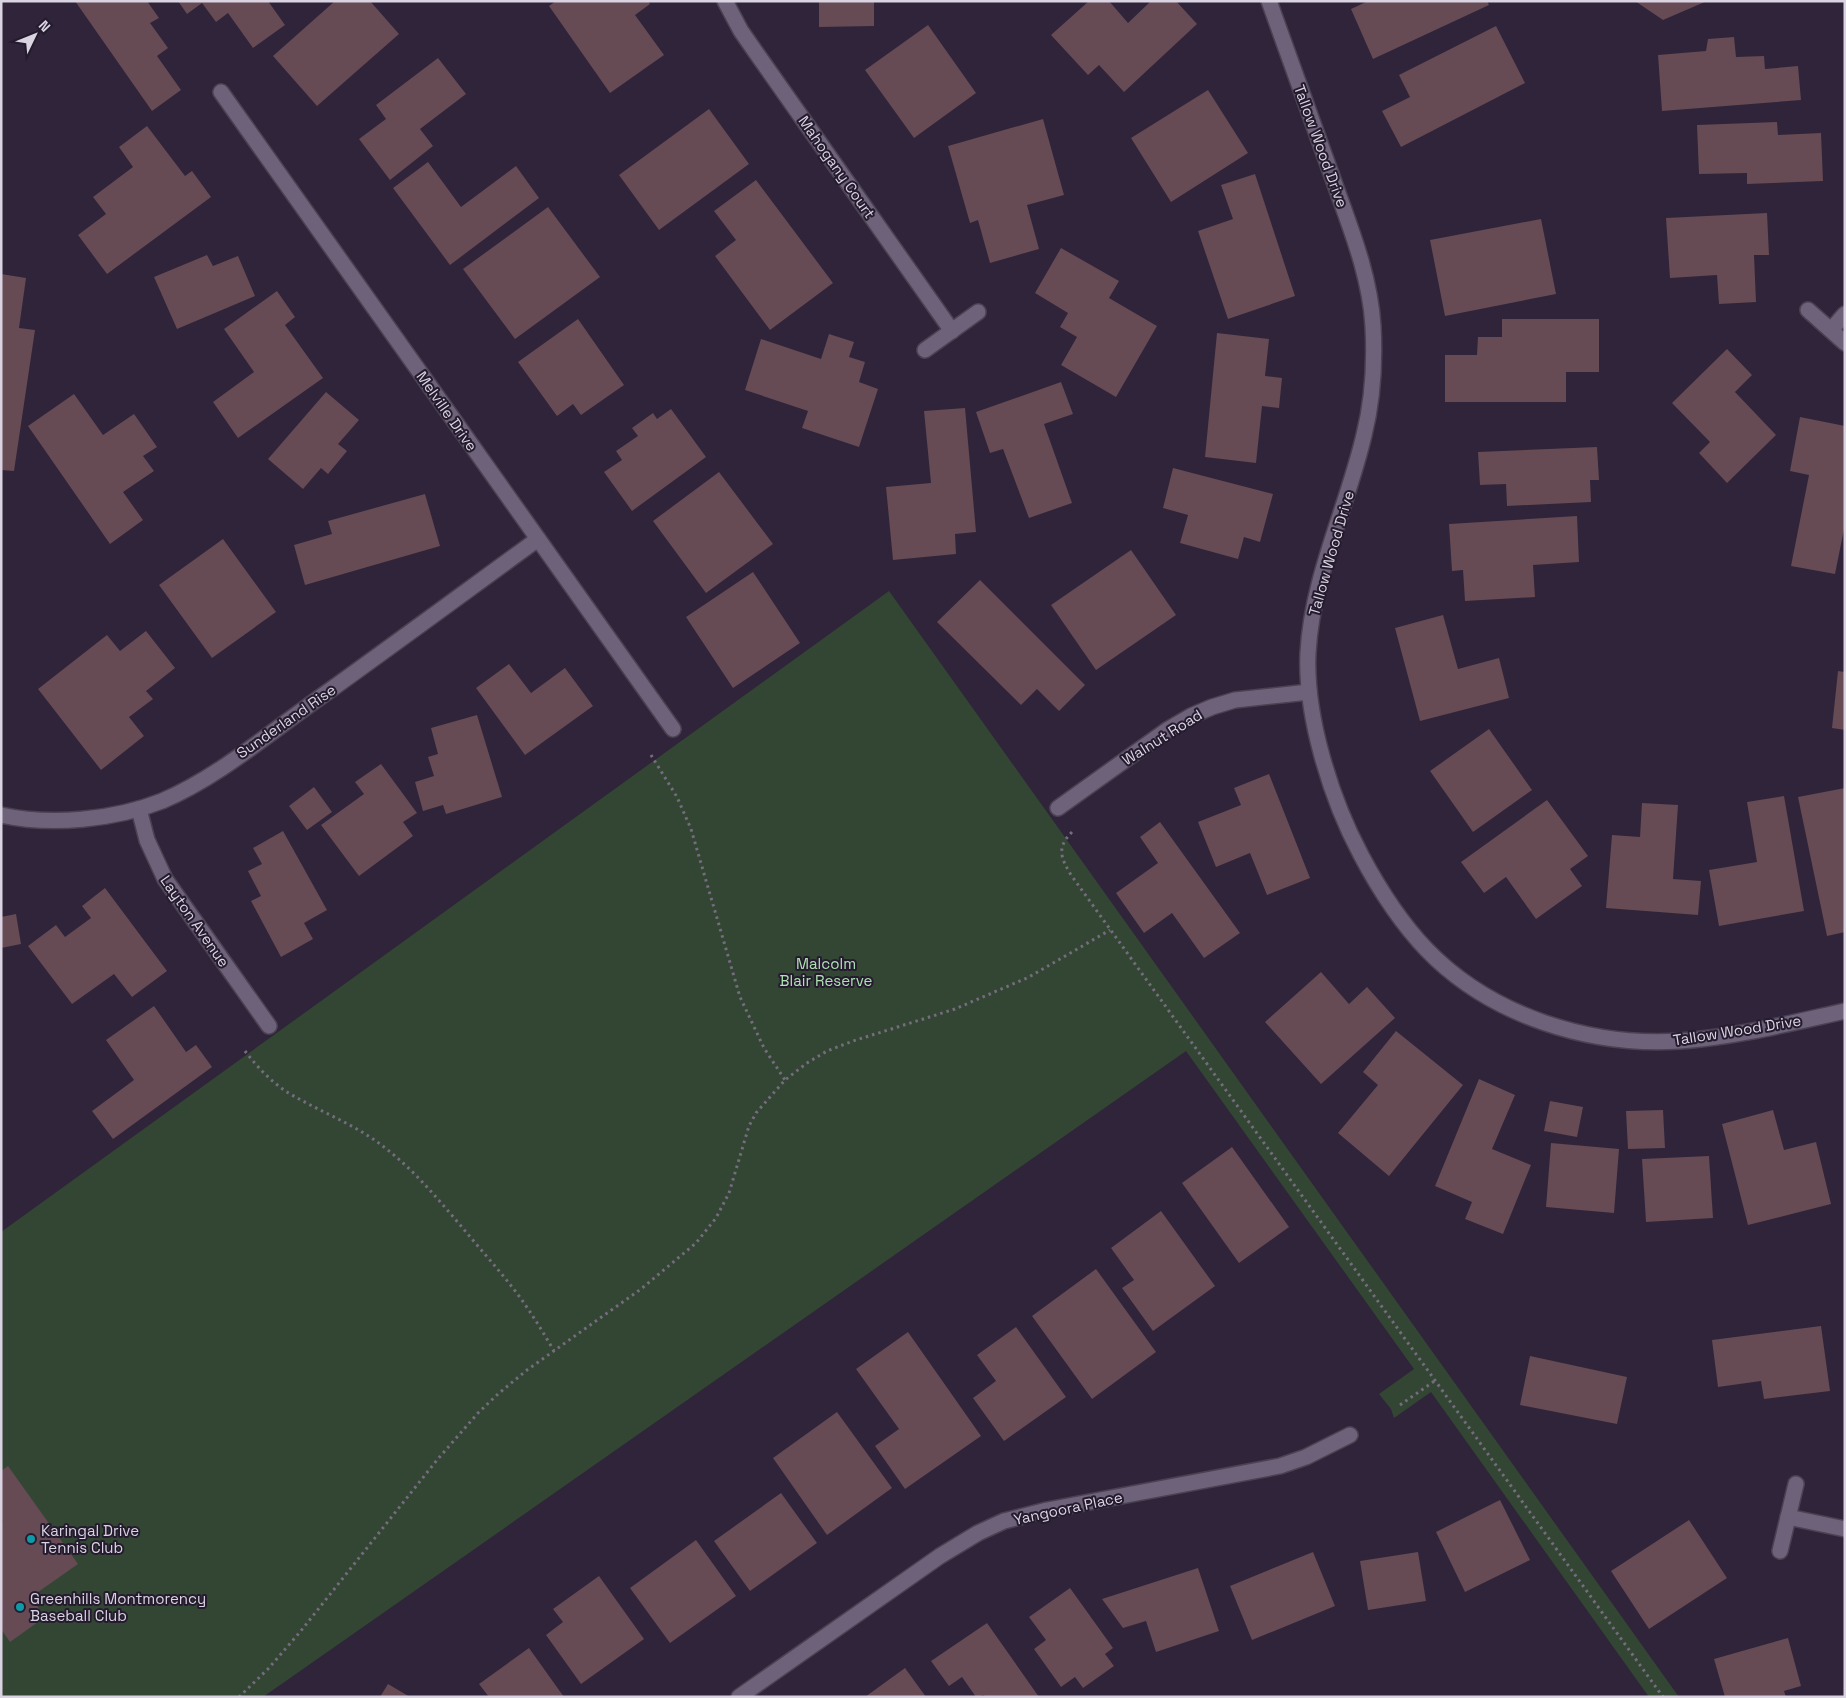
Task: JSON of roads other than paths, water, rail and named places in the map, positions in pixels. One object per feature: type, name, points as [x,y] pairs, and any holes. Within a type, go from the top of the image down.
[{"type":"street","name":"Mahogany Court","points":[[725,1],[741,31],[952,331]]},
{"type":"street","name":"Tallow Wood Drive","points":[[1269,1],[1358,248],[1369,292],[1373,322],[1374,363],[1372,398],[1364,435],[1328,553],[1314,612],[1308,654],[1309,692],[1321,749],[1334,793],[1354,840],[1376,883],[1401,919],[1428,951],[1460,978],[1495,1001],[1532,1018],[1566,1029],[1605,1037],[1645,1041],[1680,1041],[1716,1036],[1845,1011]]},
{"type":"street","name":"Melville Drive","points":[[221,92],[673,729]]},
{"type":"street","points":[[1808,310],[1845,343]]},
{"type":"street","points":[[925,350],[978,312]]},
{"type":"street","points":[[1831,330],[1845,314]]},
{"type":"street","name":"Sunderland Rise","points":[[1,815],[36,820],[91,818],[139,809],[162,801],[213,773],[274,731],[538,539]]},
{"type":"street","name":"Walnut Road","points":[[1058,808],[1168,730],[1212,706],[1235,700],[1309,692]]},
{"type":"street","name":"Layton Avenue","points":[[139,809],[147,840],[164,879],[269,1026]]},
{"type":"street","name":"Yangoora Place","points":[[739,1697],[940,1556],[978,1533],[1004,1521],[1047,1510],[1280,1466],[1306,1457],[1350,1435]]},
{"type":"street","points":[[1780,1551],[1796,1484]]},
{"type":"street","points":[[1788,1517],[1845,1529]]},
{"type":"place","name":"Karingal Drive Tennis Club","points":[[31,1539]]},
{"type":"place","name":"Greenhills Montmorency Baseball Club","points":[[20,1607]]},
{"type":"park label","name":"Malcolm Blair Reserve","points":[[826,972]]}]
